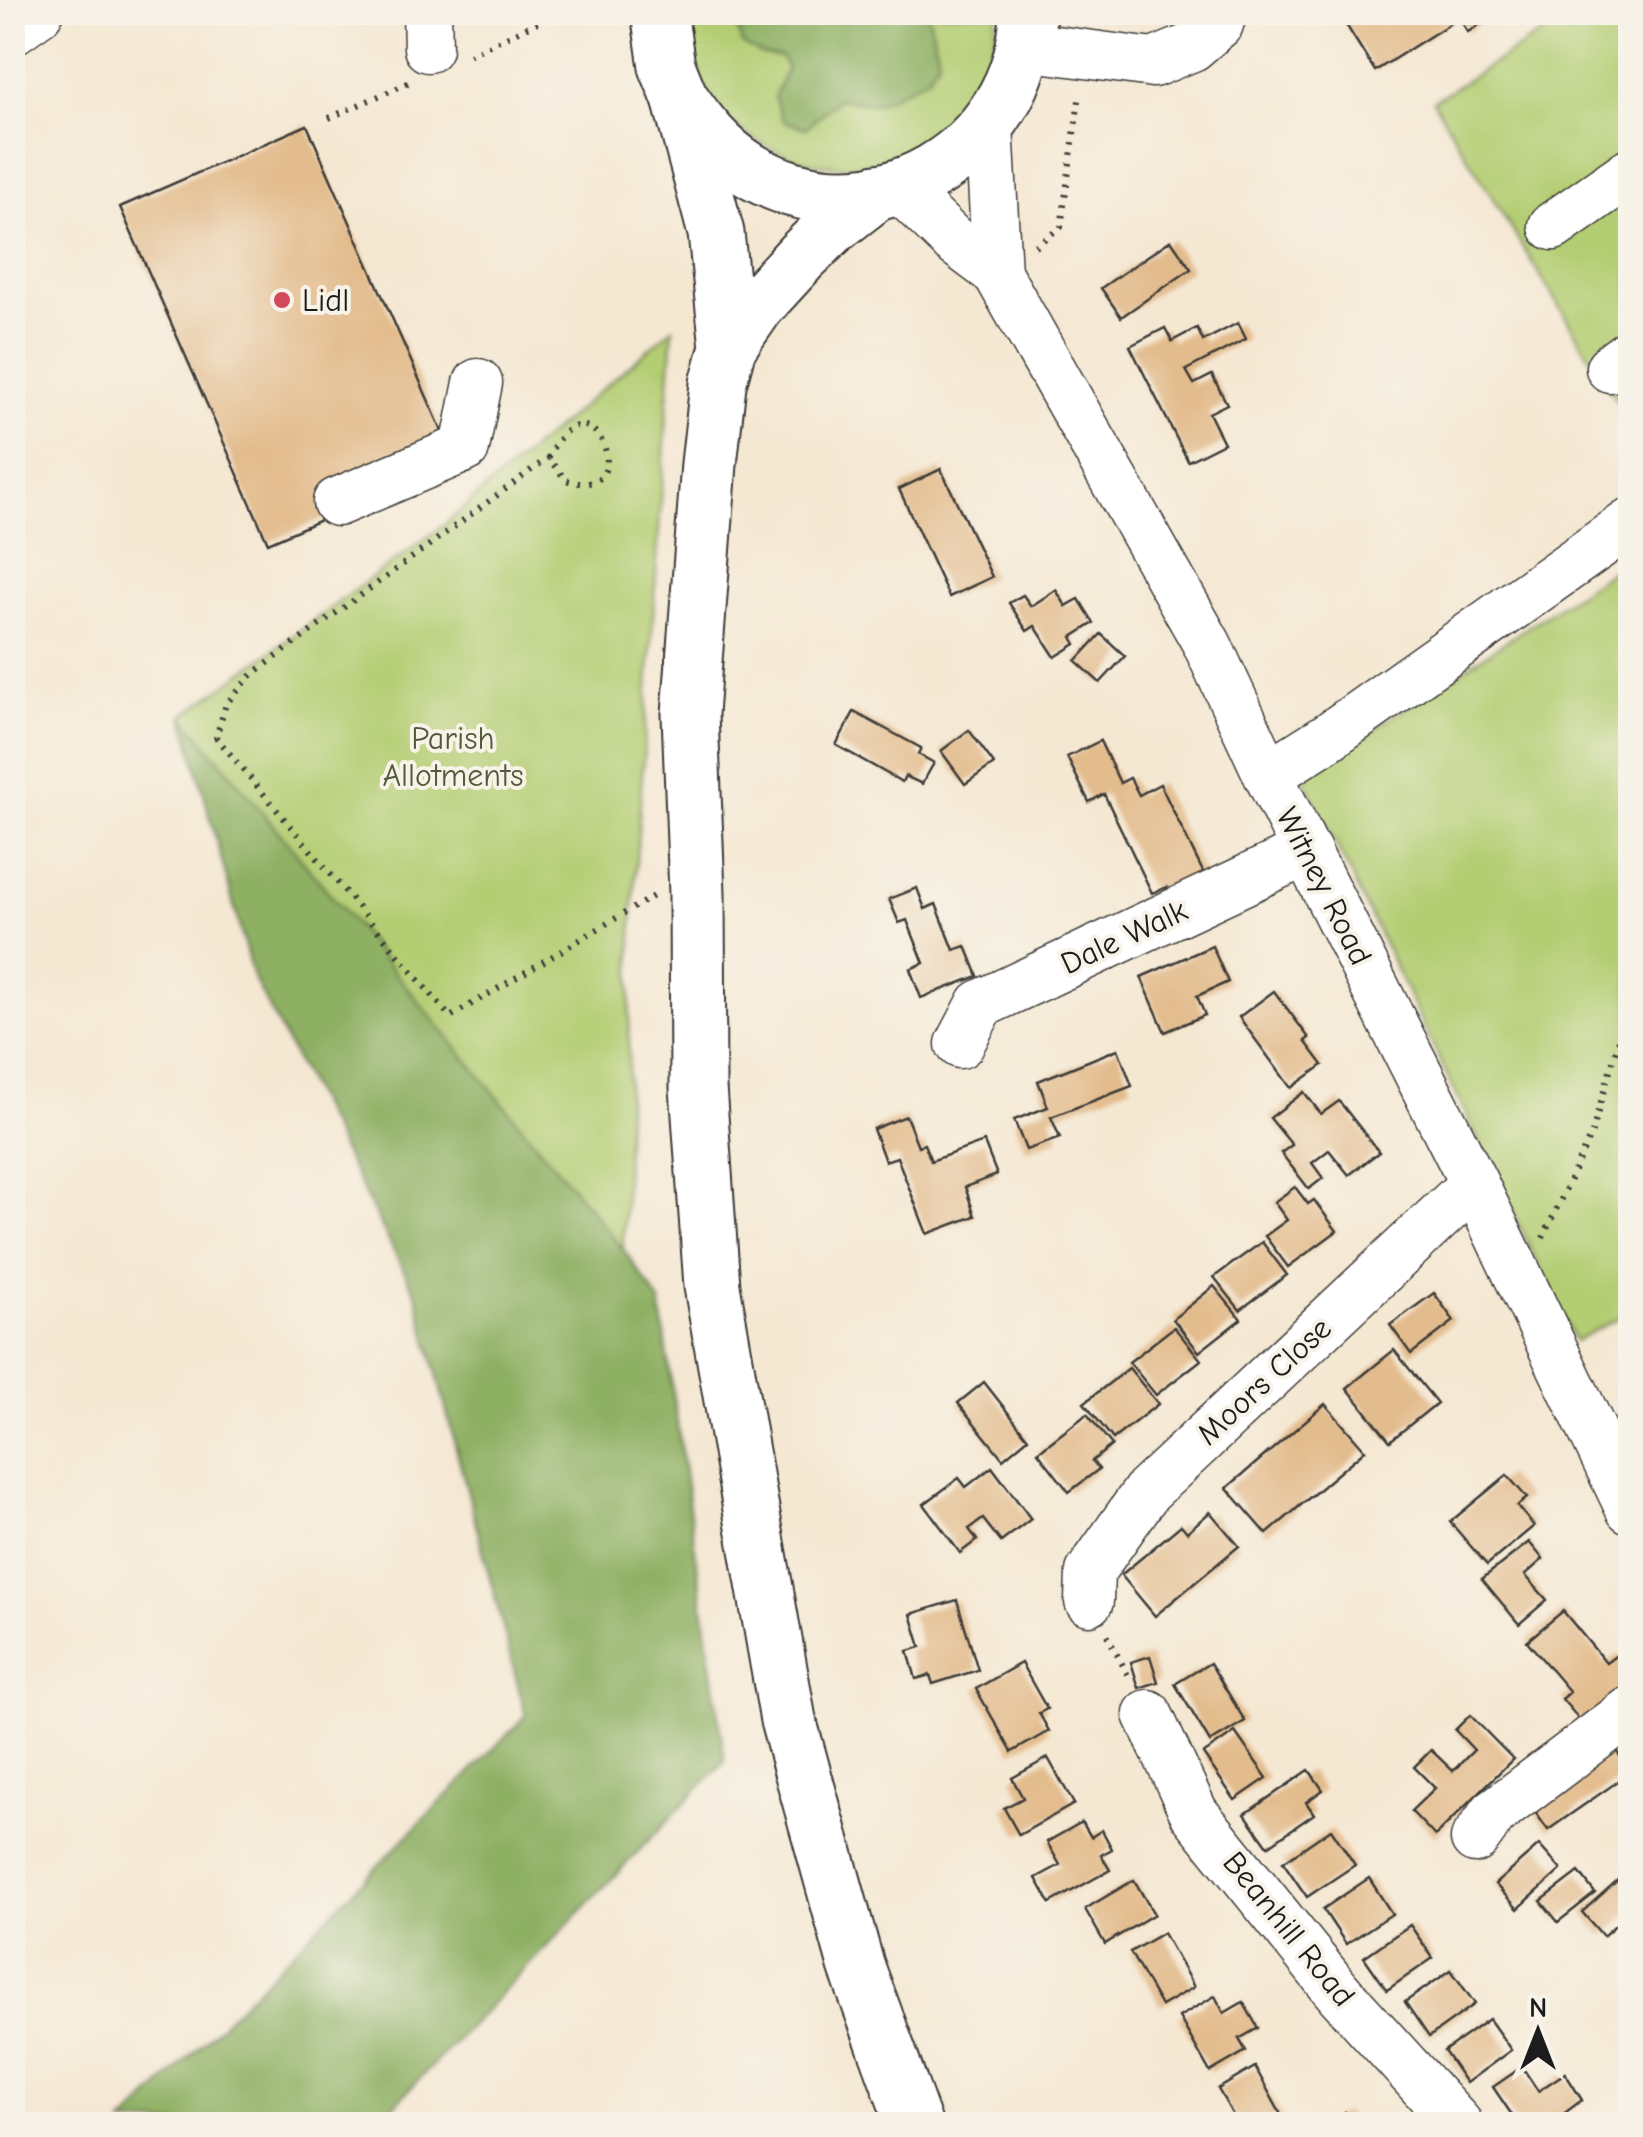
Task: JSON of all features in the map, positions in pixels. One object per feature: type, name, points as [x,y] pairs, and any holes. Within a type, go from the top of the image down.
[{"type":"main road","points":[[656,19],[666,66],[680,98],[716,233],[728,347]]},
{"type":"main road","points":[[914,2124],[856,1965],[788,1720],[712,1286],[698,1087],[690,714],[709,464],[718,384],[728,347],[757,305],[832,227],[887,190],[939,169],[988,126],[1007,98],[1020,68],[1026,29]]},
{"type":"main road","points":[[680,98],[698,126],[721,150],[778,184],[844,196],[887,190]]},
{"type":"street","points":[[12,31],[39,12]]},
{"type":"street","points":[[1026,29],[1086,52],[1153,63],[1192,48],[1219,24],[1223,12]]},
{"type":"street","name":"Witney Road","points":[[988,126],[997,273]]},
{"type":"street","points":[[1553,226],[1630,172]]},
{"type":"street","name":"Witney Road","points":[[887,190],[997,273],[1207,644],[1630,1509]]},
{"type":"street","points":[[337,502],[465,448],[478,384]]},
{"type":"street","points":[[1268,775],[1630,524]]},
{"type":"street","name":"Dale Walk","points":[[960,1044],[981,1004],[1307,851]]},
{"type":"street","name":"Moors Close","points":[[1089,1601],[1090,1572],[1147,1491],[1474,1184]]},
{"type":"street","points":[[1475,1839],[1494,1813],[1630,1711]]},
{"type":"street","name":"Beanhill Road","points":[[1148,1714],[1194,1813],[1339,1992],[1458,2124]]},
{"type":"path","points":[[997,273],[1062,227],[1086,52]]},
{"type":"path","points":[[548,458],[566,480],[585,482],[600,475],[606,467],[607,447],[591,429],[576,428],[559,437],[548,458],[254,674],[226,704],[216,737],[450,1017],[652,895],[696,894]]},
{"type":"path","points":[[1506,1254],[1542,1242],[1592,1132],[1630,1002]]},
{"type":"path","points":[[1089,1601],[1148,1714]]},
{"type":"green space","points":[[685,13],[997,13],[991,52],[977,87],[956,117],[928,140],[895,157],[860,165],[822,165],[783,154],[755,140],[722,113],[703,83]]},
{"type":"green space","points":[[733,13],[928,13],[939,58],[928,77],[877,104],[838,99],[806,128],[783,121],[774,97],[787,68],[781,57],[763,55],[742,44]]},
{"type":"green space","points":[[1575,13],[1630,13],[1630,422],[1433,101]]},
{"type":"green space","name":"Parish Allotments","points":[[673,328],[633,906],[623,1249],[456,1074],[183,716],[444,525]]},
{"type":"green space","points":[[1630,559],[1630,1312],[1575,1341],[1303,776]]},
{"type":"green space","points":[[183,716],[623,1249],[660,1302],[725,1761],[376,2124],[123,2124],[526,1716],[416,1294],[253,977]]},
{"type":"building","points":[[1338,12],[1499,12],[1468,32],[1459,18],[1375,71]]},
{"type":"building","points":[[307,125],[445,438],[332,515],[268,543],[120,207]]},
{"type":"building","points":[[1171,240],[1191,269],[1121,317],[1101,288]]},
{"type":"building","points":[[1238,323],[1246,339],[1186,370],[1194,384],[1212,375],[1227,404],[1209,413],[1224,443],[1188,461],[1130,346],[1165,328],[1172,341],[1197,328],[1203,341]]},
{"type":"building","points":[[941,469],[992,577],[949,597],[899,489]]},
{"type":"building","points":[[1056,590],[1066,606],[1079,599],[1094,623],[1072,637],[1076,644],[1055,657],[1035,626],[1027,631],[1009,603],[1023,595],[1031,606]]},
{"type":"building","points":[[1101,634],[1125,656],[1100,683],[1076,661]]},
{"type":"building","points":[[854,712],[921,748],[918,754],[934,763],[922,784],[905,776],[902,782],[836,745]]},
{"type":"building","points":[[969,730],[994,764],[965,784],[941,751]]},
{"type":"building","points":[[1100,741],[1120,783],[1130,778],[1139,795],[1160,784],[1208,882],[1173,899],[1167,887],[1152,893],[1104,794],[1089,802],[1067,757]]},
{"type":"building","points":[[917,888],[925,909],[936,904],[954,950],[966,946],[978,976],[921,998],[910,969],[924,963],[907,920],[899,923],[889,899]]},
{"type":"building","points":[[1212,946],[1228,982],[1197,996],[1205,1015],[1165,1032],[1141,977]]},
{"type":"building","points":[[1274,991],[1309,1038],[1305,1041],[1323,1065],[1291,1088],[1239,1017]]},
{"type":"building","points":[[1118,1049],[1132,1086],[1051,1117],[1060,1138],[1026,1150],[1014,1120],[1048,1107],[1038,1081]]},
{"type":"building","points":[[1304,1092],[1321,1114],[1339,1101],[1379,1152],[1349,1175],[1329,1150],[1312,1163],[1323,1178],[1309,1189],[1281,1153],[1292,1145],[1270,1118]]},
{"type":"building","points":[[906,1116],[918,1146],[924,1144],[931,1161],[984,1142],[997,1175],[965,1187],[975,1216],[927,1234],[897,1157],[885,1161],[873,1129]]},
{"type":"building","points":[[1295,1187],[1308,1204],[1314,1200],[1337,1231],[1288,1267],[1265,1236],[1287,1220],[1274,1202]]},
{"type":"building","points":[[1262,1242],[1287,1275],[1240,1310],[1214,1277]]},
{"type":"building","points":[[1214,1286],[1241,1319],[1199,1352],[1173,1319]]},
{"type":"building","points":[[1434,1293],[1454,1321],[1411,1354],[1390,1325]]},
{"type":"building","points":[[1174,1327],[1201,1360],[1156,1395],[1129,1362]]},
{"type":"building","points":[[1394,1350],[1437,1403],[1390,1441],[1347,1388]]},
{"type":"building","points":[[1129,1368],[1158,1404],[1113,1439],[1084,1403]]},
{"type":"building","points":[[984,1382],[1028,1438],[1003,1459],[958,1403]]},
{"type":"building","points":[[1325,1404],[1365,1450],[1267,1534],[1227,1488]]},
{"type":"building","points":[[1087,1414],[1112,1445],[1092,1461],[1099,1469],[1069,1492],[1038,1452]]},
{"type":"building","points":[[992,1467],[1031,1519],[1001,1542],[983,1519],[969,1529],[977,1540],[960,1553],[924,1504],[959,1478],[966,1487]]},
{"type":"building","points":[[1507,1475],[1527,1498],[1517,1506],[1534,1526],[1487,1565],[1450,1522]]},
{"type":"building","points":[[1210,1512],[1239,1546],[1155,1616],[1121,1575],[1181,1525],[1187,1532]]},
{"type":"building","points":[[1529,1542],[1543,1559],[1525,1575],[1547,1600],[1519,1624],[1482,1579]]},
{"type":"building","points":[[957,1600],[978,1670],[933,1684],[930,1675],[916,1679],[908,1651],[921,1647],[911,1614]]},
{"type":"building","points":[[1563,1611],[1606,1663],[1618,1654],[1630,1669],[1630,1699],[1590,1732],[1562,1699],[1570,1692],[1527,1641]]},
{"type":"building","points":[[1150,1656],[1158,1682],[1139,1688],[1131,1662]]},
{"type":"building","points":[[1021,1663],[1047,1709],[1039,1713],[1049,1731],[1012,1752],[976,1689]]},
{"type":"building","points":[[1210,1663],[1245,1721],[1210,1742],[1175,1684]]},
{"type":"building","points":[[1470,1715],[1513,1759],[1435,1836],[1411,1811],[1435,1788],[1414,1767],[1431,1750],[1453,1771],[1474,1750],[1455,1730]]},
{"type":"building","points":[[1235,1732],[1267,1778],[1235,1800],[1203,1754]]},
{"type":"building","points":[[1610,1739],[1630,1773],[1548,1830],[1525,1798]]},
{"type":"building","points":[[1048,1758],[1074,1804],[1019,1835],[1004,1808],[1023,1798],[1012,1778]]},
{"type":"building","points":[[1309,1770],[1323,1790],[1306,1802],[1314,1814],[1268,1846],[1245,1814]]},
{"type":"building","points":[[1082,1822],[1091,1837],[1102,1830],[1112,1849],[1101,1855],[1110,1870],[1050,1903],[1036,1878],[1060,1865],[1047,1842]]},
{"type":"building","points":[[1331,1829],[1355,1865],[1307,1897],[1283,1862]]},
{"type":"building","points":[[1539,1845],[1561,1870],[1518,1909],[1495,1884]]},
{"type":"building","points":[[1630,1869],[1630,1912],[1603,1936],[1582,1912]]},
{"type":"building","points":[[1579,1872],[1595,1893],[1558,1922],[1541,1901]]},
{"type":"building","points":[[1369,1878],[1392,1914],[1346,1944],[1323,1909]]},
{"type":"building","points":[[1134,1880],[1154,1914],[1105,1944],[1085,1909]]},
{"type":"building","points":[[1410,1925],[1433,1958],[1387,1990],[1364,1957]]},
{"type":"building","points":[[1163,1933],[1194,1987],[1161,2006],[1130,1952]]},
{"type":"building","points":[[1451,1970],[1475,2004],[1429,2037],[1405,2002]]},
{"type":"building","points":[[1215,1996],[1224,2013],[1243,2002],[1258,2028],[1239,2039],[1246,2051],[1210,2072],[1179,2017]]},
{"type":"building","points":[[1489,2019],[1511,2050],[1466,2083],[1444,2051]]},
{"type":"building","points":[[1255,2067],[1285,2122],[1281,2124],[1238,2124],[1218,2089]]},
{"type":"building","points":[[1522,2067],[1538,2091],[1565,2073],[1582,2100],[1550,2124],[1518,2124],[1493,2087]]},
{"type":"building","points":[[1345,2112],[1352,2124],[1323,2124]]},
{"type":"place","name":"Lidl","points":[[282,300]]}]
